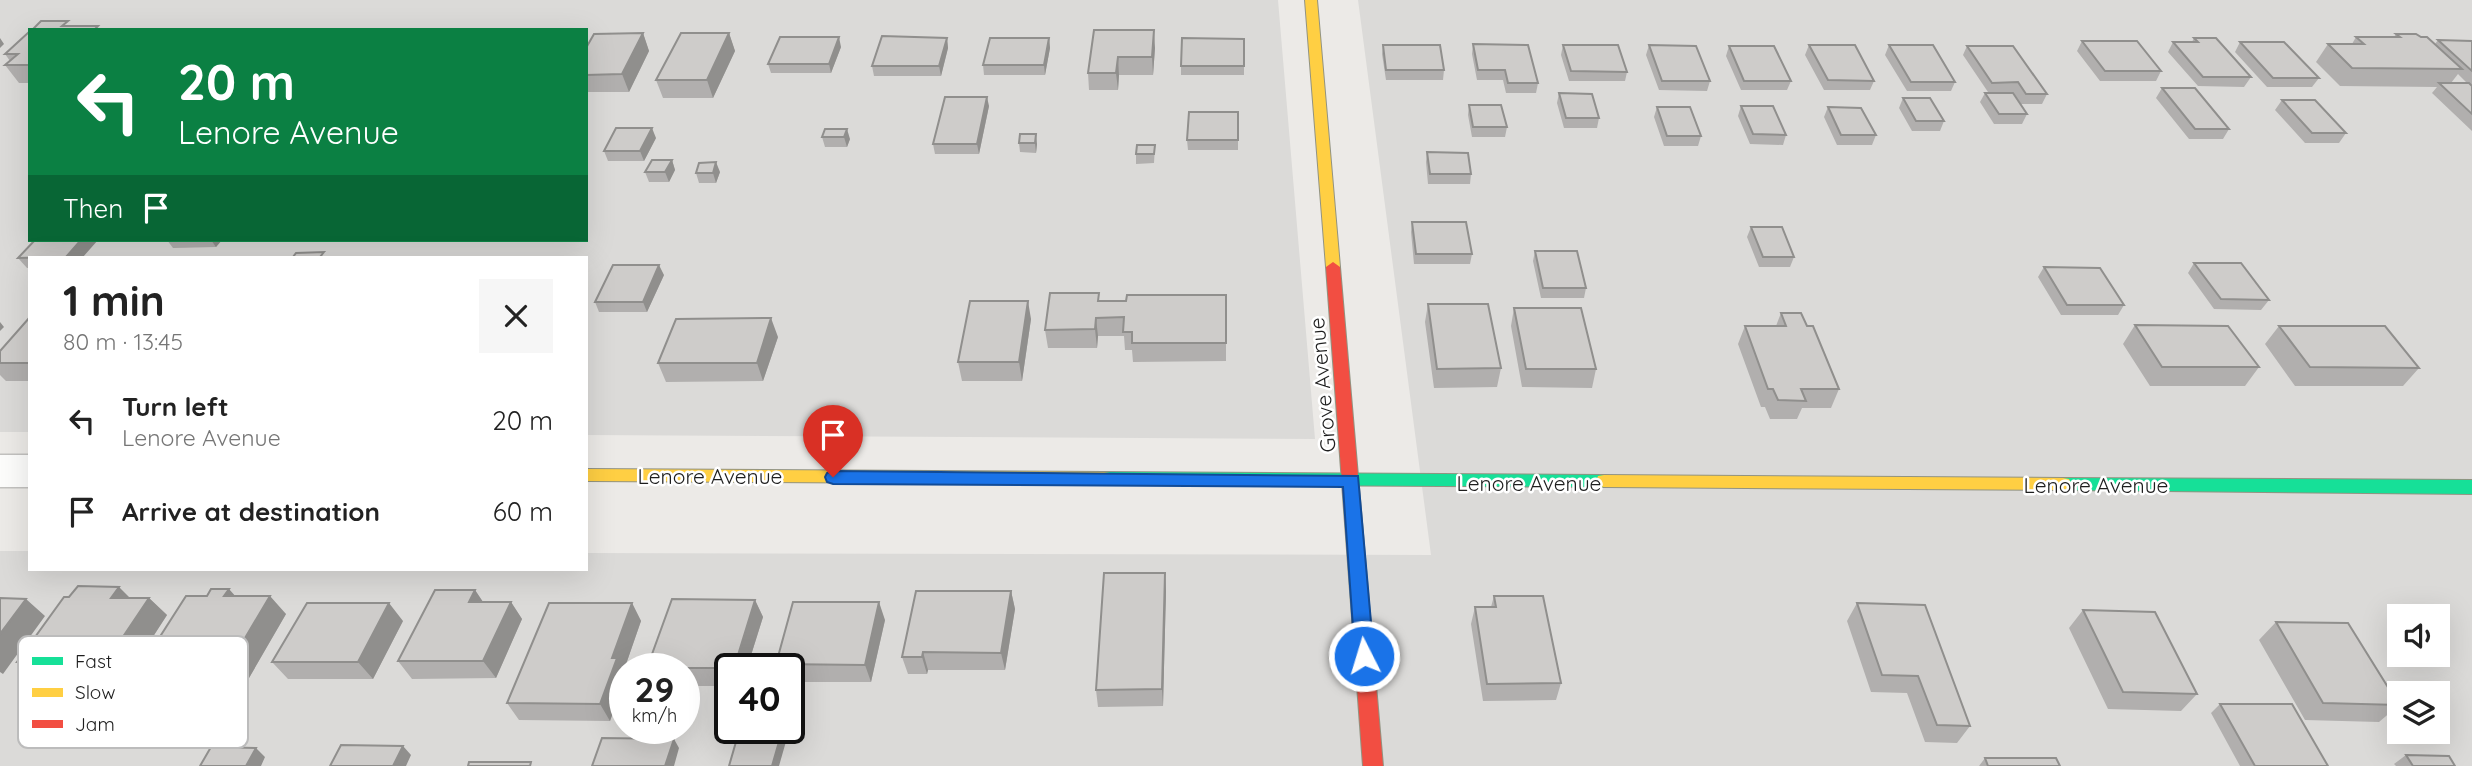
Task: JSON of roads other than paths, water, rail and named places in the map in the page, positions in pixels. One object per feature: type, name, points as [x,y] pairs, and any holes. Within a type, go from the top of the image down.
[{"type":"street","name":"Grove Avenue","points":[[1311,0],[1373,766]]},
{"type":"street","points":[[0,471],[28,471]]},
{"type":"street","name":"Lenore Avenue","points":[[588,475],[2472,487]]}]
